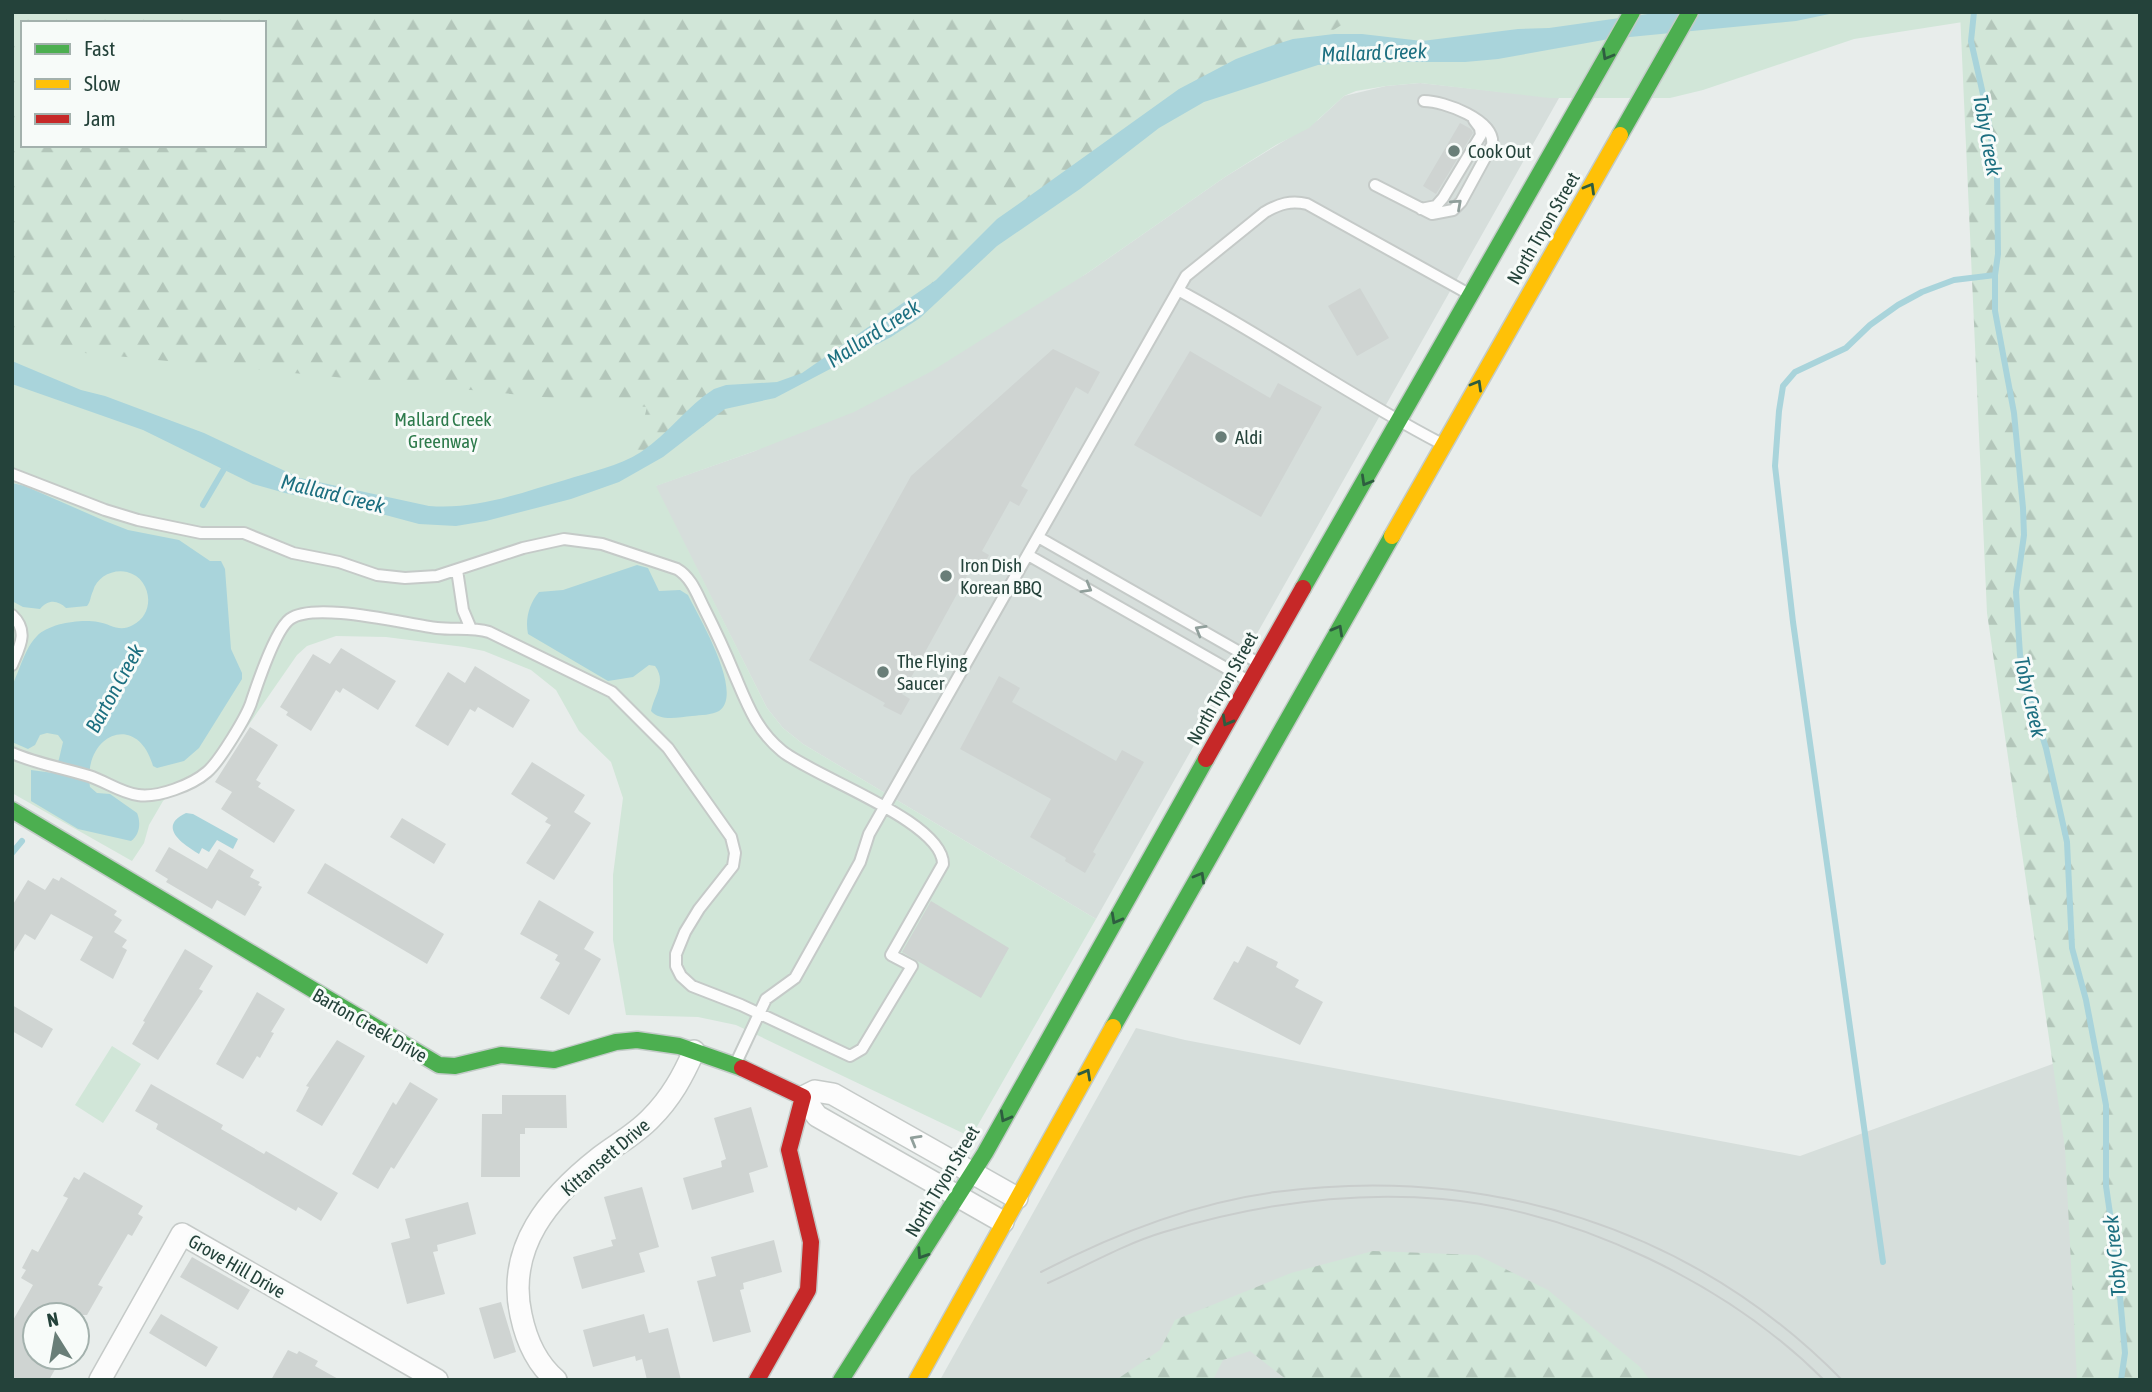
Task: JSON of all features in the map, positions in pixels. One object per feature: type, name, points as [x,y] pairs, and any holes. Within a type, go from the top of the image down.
[{"type":"main road","name":"North Tryon Street","points":[[841,1380],[973,1173],[1259,663],[1400,422],[1632,12]]},
{"type":"main road","name":"North Tryon Street","points":[[917,1380],[1003,1222],[1690,12]]},
{"type":"main road","name":"Barton Creek Drive","points":[[12,810],[439,1065],[455,1067],[504,1054],[533,1060],[555,1059],[636,1040],[663,1042],[734,1066],[803,1097]]},
{"type":"main road","points":[[757,1380],[808,1290],[810,1280],[811,1242],[789,1150],[803,1097]]},
{"type":"street","name":"Kittansett Drive","points":[[556,1380],[542,1365],[522,1322],[516,1288],[521,1254],[538,1222],[571,1181],[632,1135],[663,1105],[684,1076],[694,1051]]},
{"type":"street","name":"Barton Creek Drive","points":[[1003,1222],[817,1116],[803,1097],[815,1091],[833,1094],[1017,1198]]},
{"type":"street","name":"Grove Hill Drive","points":[[100,1380],[182,1234],[437,1380]]},
{"type":"lane","points":[[1375,185],[1432,215],[1453,210],[1465,196],[1493,141],[1484,125],[1471,117],[1443,104],[1424,101]]},
{"type":"lane","points":[[1418,209],[1431,208],[1441,202],[1480,138],[1480,128],[1471,117]]},
{"type":"lane","points":[[734,1066],[758,1013],[770,995],[795,978],[860,862],[869,834],[1178,290],[1196,267],[1265,212],[1276,206],[1298,202],[1307,204],[1471,295]]},
{"type":"lane","points":[[1178,290],[1400,422],[1443,444]]},
{"type":"lane","points":[[12,474],[138,520],[201,533],[244,533],[293,553],[339,562],[377,575],[425,578],[523,548],[564,539],[602,544],[677,569],[693,586],[723,647],[744,701],[761,730],[792,758],[917,827],[932,839],[942,854],[943,864],[891,955],[912,966],[862,1049],[853,1055],[846,1055],[758,1013],[687,984],[676,966],[676,954],[699,909],[732,871],[734,845],[726,828],[678,761],[612,692],[489,632],[437,628],[344,614],[310,612],[295,616],[282,627],[248,711],[211,768],[205,774],[173,789],[145,796],[130,794],[91,777],[12,753]]},
{"type":"lane","points":[[1038,537],[1259,663]]},
{"type":"lane","points":[[1028,555],[1250,681]]},
{"type":"lane","points":[[457,570],[463,610],[471,629]]},
{"type":"lane","points":[[12,615],[21,624],[23,634],[12,665]]},
{"type":"shaded area","points":[[1420,83],[1559,98],[1096,919],[803,744],[783,728],[767,708],[655,486],[755,451],[1086,274],[1225,177],[1318,120],[1344,96],[1386,86]]},
{"type":"shaded area","points":[[1136,1028],[1185,1040],[1800,1156],[2140,1032],[2140,1380],[940,1380]]},
{"type":"green space","points":[[12,12],[1362,12],[1294,55],[1220,88],[1139,135],[916,309],[755,404],[635,454],[647,407],[12,346]]},
{"type":"green space","name":"Mallard Creek Greenway","points":[[1112,12],[2027,12],[1854,39],[1703,90],[1670,98],[1549,98],[1420,83],[1356,91],[1344,96],[1309,128],[1225,177],[1086,274],[932,371],[854,412],[656,486],[767,708],[783,728],[803,744],[1096,919],[971,1137],[736,1025],[698,1017],[626,1015],[613,940],[613,875],[623,798],[611,762],[579,731],[556,690],[531,670],[484,651],[386,637],[336,636],[307,646],[297,655],[218,769],[204,783],[171,794],[163,801],[149,825],[144,843],[132,861],[12,793],[12,191]]},
{"type":"green space","points":[[1960,12],[2140,12],[2140,1380],[2077,1380],[2065,1148],[1987,613]]},
{"type":"green space","points":[[112,1046],[141,1064],[103,1123],[75,1105]]},
{"type":"green space","points":[[1373,1251],[1477,1255],[1548,1290],[1640,1367],[1650,1380],[1287,1380],[1250,1351],[1223,1360],[1213,1380],[1116,1380],[1160,1350],[1175,1320],[1291,1273]]},
{"type":"water","name":"Mallard Creek","points":[[1662,12],[1839,12],[1796,21],[1609,39],[1498,59],[1318,65],[1204,102],[1159,128],[1080,189],[997,246],[920,318],[891,337],[775,398],[725,409],[663,457],[619,482],[571,499],[486,521],[456,526],[419,524],[253,484],[143,430],[12,384],[12,361],[81,390],[105,396],[204,433],[300,478],[429,506],[481,503],[604,468],[632,457],[651,445],[695,403],[714,389],[726,385],[777,382],[802,373],[936,280],[997,219],[1179,89],[1236,59],[1293,39],[1334,34],[1362,34],[1422,41],[1518,29],[1549,28]]},
{"type":"water","points":[[12,483],[25,486],[128,530],[179,540],[210,561],[221,561],[225,569],[231,649],[242,679],[199,748],[184,761],[157,768],[135,738],[124,734],[113,736],[102,743],[94,754],[90,769],[90,787],[97,793],[110,794],[137,813],[139,828],[131,841],[78,829],[31,801],[31,770],[53,773],[63,742],[58,735],[47,733],[40,735],[35,745],[28,749],[12,742],[11,695],[25,656],[37,636],[58,625],[75,622],[91,621],[119,628],[133,625],[140,620],[148,605],[146,589],[142,581],[135,576],[127,572],[116,572],[106,575],[98,582],[87,606],[66,608],[53,602],[40,609],[23,607],[12,601]]},
{"type":"water","points":[[637,565],[648,568],[659,591],[680,590],[688,595],[709,636],[723,672],[727,688],[726,702],[719,711],[676,718],[660,717],[651,711],[660,683],[655,666],[649,665],[633,677],[608,681],[528,634],[529,612],[539,592],[563,590]]},
{"type":"water","points":[[186,813],[193,814],[238,839],[233,849],[217,840],[209,852],[202,848],[199,854],[186,846],[173,830],[173,824]]},
{"type":"building","name":"Cook Out","points":[[1460,123],[1473,133],[1436,194],[1423,186]]},
{"type":"building","points":[[1360,288],[1389,338],[1357,356],[1328,306]]},
{"type":"building","points":[[1053,349],[1100,372],[1088,394],[1076,387],[1021,486],[1028,490],[1019,506],[1010,501],[982,551],[989,555],[981,570],[973,565],[902,694],[910,699],[901,715],[809,660],[911,476]]},
{"type":"building","points":[[1190,351],[1270,398],[1278,383],[1322,407],[1261,517],[1134,445]]},
{"type":"building","points":[[341,648],[396,681],[378,710],[343,688],[340,693],[336,690],[311,731],[286,715],[288,712],[280,707],[313,654],[330,664]]},
{"type":"building","points":[[475,666],[530,700],[513,728],[478,707],[475,712],[470,709],[448,746],[415,726],[448,672],[465,683]]},
{"type":"building","points":[[999,676],[1020,688],[1012,702],[1116,761],[1122,750],[1144,762],[1093,852],[1096,854],[1085,873],[1065,861],[1066,858],[1030,837],[1051,799],[960,749]]},
{"type":"building","points":[[250,727],[278,745],[256,780],[261,783],[258,787],[295,810],[274,843],[221,809],[232,792],[215,782]]},
{"type":"building","points":[[532,762],[585,795],[574,812],[591,823],[554,880],[526,863],[551,825],[545,822],[548,818],[511,794]]},
{"type":"building","points":[[402,818],[446,844],[434,864],[390,837]]},
{"type":"building","points":[[169,847],[207,869],[219,849],[254,870],[250,877],[260,882],[258,885],[262,887],[245,916],[217,900],[212,909],[166,882],[168,879],[155,871]]},
{"type":"building","points":[[325,863],[444,934],[427,964],[307,893]]},
{"type":"building","points":[[61,877],[117,911],[114,915],[122,920],[114,932],[127,940],[122,947],[127,950],[113,979],[80,960],[93,937],[51,914],[35,940],[25,934],[12,955],[12,906],[28,880],[45,890],[53,878],[59,881]]},
{"type":"building","points":[[539,900],[594,932],[584,949],[601,959],[569,1015],[540,998],[560,963],[555,960],[558,955],[520,934]]},
{"type":"building","points":[[931,901],[1009,948],[981,998],[902,952]]},
{"type":"building","points":[[1247,946],[1278,962],[1276,967],[1299,980],[1295,987],[1323,1002],[1300,1045],[1213,999],[1234,961],[1238,963]]},
{"type":"building","points":[[185,949],[213,966],[199,989],[203,991],[158,1060],[132,1044]]},
{"type":"building","points":[[257,992],[285,1009],[260,1058],[257,1056],[243,1079],[216,1064]]},
{"type":"building","points":[[12,1005],[53,1029],[42,1048],[12,1031]]},
{"type":"building","points":[[337,1040],[365,1056],[322,1126],[296,1111],[309,1087],[306,1086]]},
{"type":"building","points":[[410,1082],[438,1099],[394,1169],[391,1167],[378,1189],[352,1174],[393,1102],[396,1105]]},
{"type":"building","points":[[151,1084],[223,1125],[221,1129],[264,1154],[266,1151],[338,1193],[321,1221],[298,1207],[296,1211],[156,1129],[158,1124],[135,1111]]},
{"type":"building","points":[[502,1095],[566,1095],[567,1128],[525,1128],[525,1134],[520,1134],[520,1177],[481,1177],[482,1114],[502,1114]]},
{"type":"building","points":[[751,1107],[768,1167],[749,1173],[754,1192],[692,1210],[683,1178],[722,1167],[721,1161],[726,1159],[714,1118]]},
{"type":"building","points":[[84,1172],[143,1206],[138,1214],[143,1217],[132,1236],[128,1234],[98,1285],[103,1287],[91,1308],[91,1301],[24,1301],[33,1285],[21,1278],[26,1270],[22,1268],[32,1249],[38,1252],[68,1198],[63,1196],[74,1177],[79,1180]]},
{"type":"building","points":[[642,1187],[659,1247],[639,1253],[645,1272],[582,1289],[573,1257],[613,1246],[611,1240],[616,1239],[604,1197]]},
{"type":"building","points":[[468,1202],[476,1234],[437,1245],[438,1251],[433,1252],[445,1294],[407,1304],[391,1243],[410,1238],[405,1219]]},
{"type":"building","points":[[774,1240],[782,1272],[743,1283],[744,1289],[740,1290],[751,1332],[713,1342],[697,1281],[716,1276],[711,1257]]},
{"type":"building","points":[[192,1257],[250,1290],[238,1310],[180,1277]]},
{"type":"building","points":[[501,1302],[516,1352],[494,1359],[479,1308]]},
{"type":"building","points":[[21,1306],[21,1371],[54,1371],[49,1380],[12,1380],[12,1322]]},
{"type":"building","points":[[161,1314],[218,1347],[206,1367],[149,1333]]},
{"type":"building","points":[[644,1314],[649,1333],[668,1328],[681,1380],[647,1380],[642,1359],[636,1361],[635,1356],[593,1367],[583,1330]]},
{"type":"building","points":[[288,1350],[297,1354],[299,1351],[318,1361],[315,1366],[340,1380],[271,1380]]},
{"type":"waterway","name":"Toby Creek","points":[[1974,12],[1971,41],[1987,112],[1997,175],[1998,254],[1995,311],[2014,413],[2023,508],[2024,535],[2016,592],[2020,655],[2023,674],[2046,748],[2067,842],[2072,948],[2086,1000],[2106,1105],[2106,1186],[2117,1262],[2125,1353],[2121,1380]]},
{"type":"waterway","points":[[1883,1262],[1793,622],[1775,466],[1779,411],[1783,386],[1795,372],[1846,348],[1870,325],[1898,305],[1954,280],[1995,275]]},
{"type":"waterway","name":"Barton Creek","points":[[203,505],[227,464]]},
{"type":"waterway","name":"Barton Creek","points":[[12,853],[22,841]]},
{"type":"tram line","points":[[1041,1272],[1125,1233],[1184,1212],[1244,1197],[1354,1186],[1432,1188],[1508,1199],[1581,1218],[1652,1246],[1720,1282],[1783,1327],[1842,1380]]},
{"type":"tram line","points":[[1048,1283],[1149,1237],[1232,1214],[1337,1199],[1442,1199],[1493,1206],[1545,1219],[1597,1236],[1648,1258],[1743,1313],[1786,1345],[1824,1380]]},
{"type":"traffic: fast","points":[[1303,588],[1632,12]]},
{"type":"traffic: fast","points":[[1620,135],[1690,12]]},
{"type":"traffic: fast","points":[[1113,1027],[1392,536]]},
{"type":"traffic: fast","points":[[841,1380],[985,1153],[1206,759]]},
{"type":"traffic: fast","points":[[12,810],[439,1065],[455,1066],[501,1055],[554,1060],[616,1042],[637,1040],[679,1046],[742,1068]]},
{"type":"traffic: slow","points":[[1392,536],[1620,135]]},
{"type":"traffic: slow","points":[[917,1380],[1113,1027]]},
{"type":"traffic: jam","points":[[1206,759],[1303,588]]},
{"type":"traffic: jam","points":[[742,1068],[803,1097],[789,1150],[811,1242],[808,1290],[757,1380]]},
{"type":"place","name":"Cook Out","points":[[1454,151]]},
{"type":"place","name":"Aldi","points":[[1221,437]]},
{"type":"place","name":"Iron Dish Korean BBQ","points":[[946,576]]},
{"type":"place","name":"The Flying Saucer","points":[[883,672]]}]
